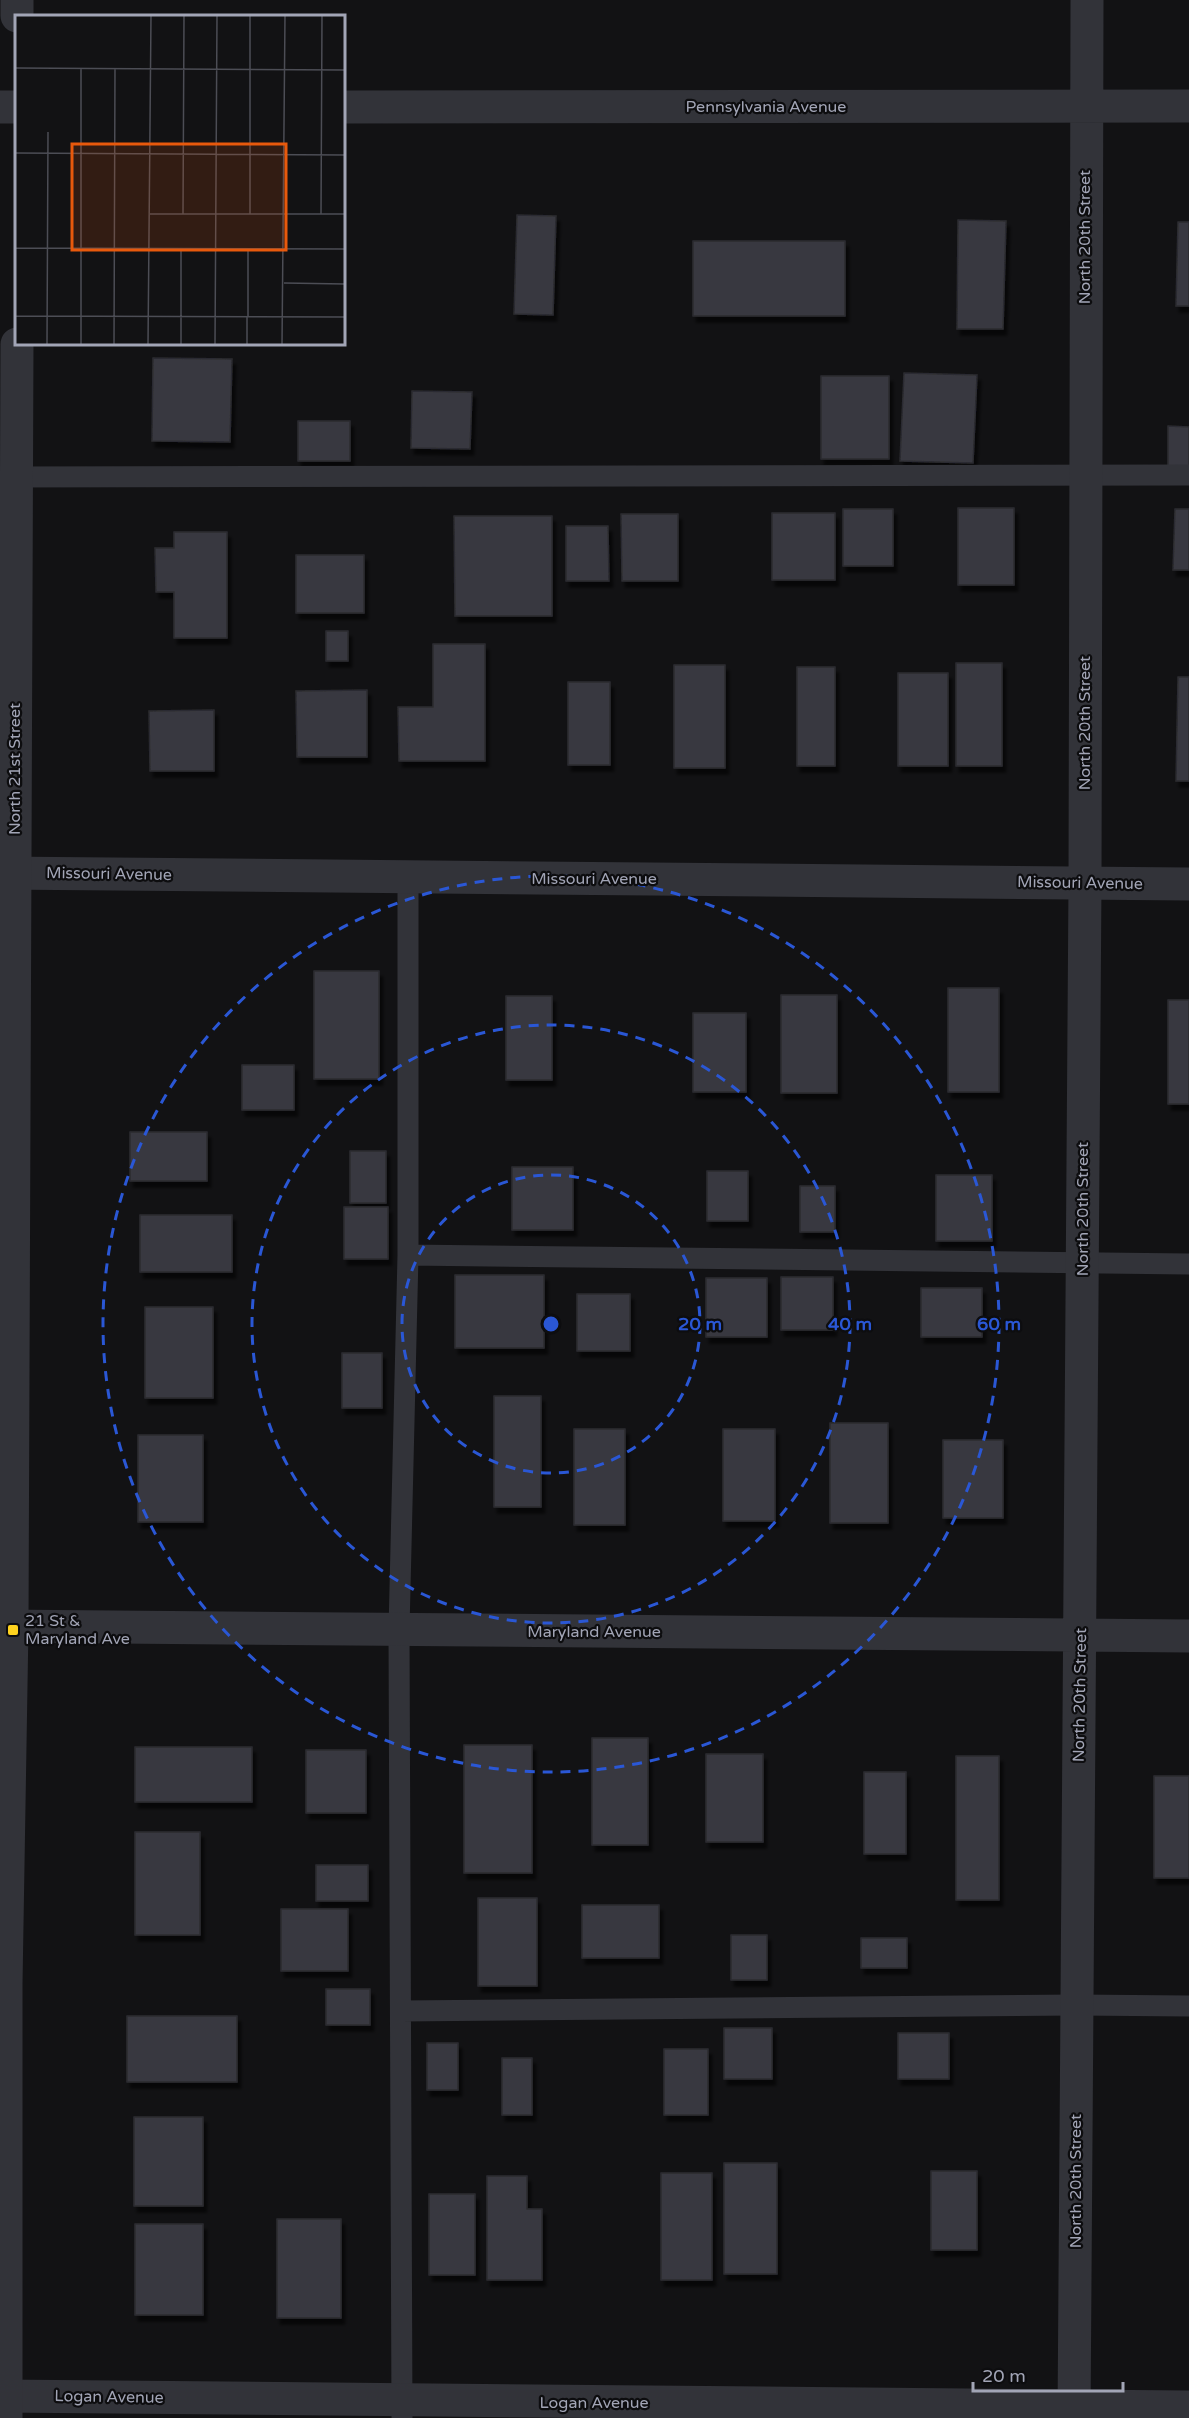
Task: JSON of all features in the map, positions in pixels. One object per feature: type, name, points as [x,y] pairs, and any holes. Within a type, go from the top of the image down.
[{"type":"street","name":"North 20th Street","points":[[1074,2412],[1085,883],[1087,0]]},
{"type":"street","name":"Pennsylvania Avenue","points":[[345,107],[1189,106]]},
{"type":"street","name":"North 21st Street","points":[[4,2403],[3,1984],[6,1626],[8,477],[17,345]]},
{"type":"street","name":"Missouri Avenue","points":[[7,873],[1189,884]]},
{"type":"street","name":"Maryland Avenue","points":[[6,1626],[1189,1636]]},
{"type":"street","name":"Logan Avenue","points":[[4,2403],[402,2410],[1074,2412],[1189,2407]]},
{"type":"lane","points":[[8,477],[1189,475]]},
{"type":"lane","points":[[402,2410],[399,1630],[408,1255],[408,878]]},
{"type":"lane","points":[[408,1255],[1189,1264]]},
{"type":"lane","points":[[401,2012],[1077,2005],[1189,2006]]},
{"type":"building","points":[[517,215],[556,216],[553,315],[514,314]]},
{"type":"building","points":[[958,220],[1006,221],[1003,329],[957,329]]},
{"type":"building","points":[[1178,222],[1189,222],[1189,306],[1176,306]]},
{"type":"building","points":[[693,241],[845,241],[845,316],[693,316]]},
{"type":"building","points":[[153,358],[232,359],[230,442],[152,441]]},
{"type":"building","points":[[904,373],[977,375],[973,463],[900,461]]},
{"type":"building","points":[[821,376],[889,376],[889,459],[821,459]]},
{"type":"building","points":[[412,391],[472,392],[470,449],[411,448]]},
{"type":"building","points":[[298,421],[350,421],[350,461],[298,461]]},
{"type":"building","points":[[1168,426],[1189,427],[1189,467],[1168,466]]},
{"type":"building","points":[[958,508],[1014,508],[1014,585],[958,585]]},
{"type":"building","points":[[843,509],[893,509],[893,566],[843,566]]},
{"type":"building","points":[[1175,509],[1189,509],[1189,570],[1173,570]]},
{"type":"building","points":[[772,513],[835,513],[835,580],[772,580]]},
{"type":"building","points":[[621,514],[678,514],[678,581],[622,581]]},
{"type":"building","points":[[454,516],[552,516],[552,616],[455,616]]},
{"type":"building","points":[[566,526],[608,526],[609,581],[566,581]]},
{"type":"building","points":[[174,532],[227,532],[227,638],[174,638],[174,592],[156,592],[155,548],[174,548]]},
{"type":"building","points":[[296,555],[364,555],[364,613],[296,613]]},
{"type":"building","points":[[326,631],[348,631],[348,661],[326,661]]},
{"type":"building","points":[[433,644],[485,644],[485,761],[399,761],[398,707],[433,707]]},
{"type":"building","points":[[956,663],[1002,663],[1002,766],[956,766]]},
{"type":"building","points":[[674,665],[725,665],[725,768],[674,768]]},
{"type":"building","points":[[797,667],[835,667],[835,766],[797,766]]},
{"type":"building","points":[[898,673],[948,673],[948,766],[898,766]]},
{"type":"building","points":[[1178,677],[1189,677],[1189,781],[1176,781]]},
{"type":"building","points":[[568,682],[610,682],[610,765],[568,765]]},
{"type":"building","points":[[367,690],[367,757],[297,757],[296,691]]},
{"type":"building","points":[[214,710],[214,771],[150,771],[149,711]]},
{"type":"building","points":[[314,971],[379,971],[379,1079],[314,1079]]},
{"type":"building","points":[[948,988],[999,988],[999,1092],[948,1092]]},
{"type":"building","points":[[781,995],[837,995],[837,1093],[781,1093]]},
{"type":"building","points":[[506,996],[552,996],[552,1080],[506,1080]]},
{"type":"building","points":[[1168,1000],[1189,1000],[1189,1104],[1168,1104]]},
{"type":"building","points":[[693,1013],[746,1013],[746,1092],[693,1092]]},
{"type":"building","points":[[242,1065],[294,1065],[294,1110],[242,1110]]},
{"type":"building","points":[[130,1132],[207,1132],[207,1181],[130,1181]]},
{"type":"building","points":[[350,1151],[386,1151],[386,1203],[350,1203]]},
{"type":"building","points":[[512,1167],[573,1167],[573,1230],[512,1230]]},
{"type":"building","points":[[707,1171],[748,1171],[748,1221],[707,1221]]},
{"type":"building","points":[[936,1175],[992,1175],[992,1241],[936,1241]]},
{"type":"building","points":[[800,1186],[835,1186],[835,1232],[800,1232]]},
{"type":"building","points":[[344,1207],[388,1207],[388,1259],[344,1259]]},
{"type":"building","points":[[140,1215],[232,1215],[232,1272],[140,1272]]},
{"type":"building","points":[[455,1275],[544,1275],[544,1348],[455,1348]]},
{"type":"building","points":[[781,1277],[833,1277],[833,1330],[781,1330]]},
{"type":"building","points":[[706,1278],[767,1278],[767,1337],[706,1337]]},
{"type":"building","points":[[921,1288],[982,1288],[982,1337],[921,1337]]},
{"type":"building","points":[[577,1294],[630,1294],[630,1351],[577,1351]]},
{"type":"building","points":[[145,1307],[213,1307],[213,1398],[145,1398]]},
{"type":"building","points":[[342,1353],[382,1353],[382,1408],[342,1408]]},
{"type":"building","points":[[494,1396],[541,1396],[541,1507],[494,1507]]},
{"type":"building","points":[[830,1423],[888,1423],[888,1523],[830,1523]]},
{"type":"building","points":[[574,1429],[625,1429],[625,1525],[574,1525]]},
{"type":"building","points":[[723,1429],[775,1429],[775,1521],[723,1521]]},
{"type":"building","points":[[138,1435],[203,1435],[203,1522],[138,1522]]},
{"type":"building","points":[[943,1440],[1003,1440],[1003,1518],[943,1518]]},
{"type":"building","points":[[592,1738],[648,1738],[648,1845],[592,1845]]},
{"type":"building","points":[[464,1745],[532,1745],[532,1873],[464,1873]]},
{"type":"building","points":[[135,1747],[252,1747],[252,1802],[135,1802]]},
{"type":"building","points":[[306,1750],[366,1750],[366,1813],[306,1813]]},
{"type":"building","points":[[706,1754],[763,1754],[763,1842],[706,1842]]},
{"type":"building","points":[[956,1756],[999,1756],[999,1900],[956,1900]]},
{"type":"building","points":[[864,1772],[906,1772],[906,1854],[864,1854]]},
{"type":"building","points":[[1154,1776],[1189,1776],[1189,1878],[1154,1878]]},
{"type":"building","points":[[135,1832],[200,1832],[200,1935],[135,1935]]},
{"type":"building","points":[[316,1865],[368,1865],[368,1901],[316,1901]]},
{"type":"building","points":[[478,1898],[537,1898],[537,1986],[478,1986]]},
{"type":"building","points":[[582,1905],[659,1905],[659,1958],[582,1958]]},
{"type":"building","points":[[281,1909],[348,1909],[348,1971],[281,1971]]},
{"type":"building","points":[[731,1935],[767,1935],[767,1980],[731,1980]]},
{"type":"building","points":[[861,1938],[907,1938],[907,1968],[861,1968]]},
{"type":"building","points":[[326,1989],[370,1989],[370,2025],[326,2025]]},
{"type":"building","points":[[127,2016],[237,2016],[237,2082],[127,2082]]},
{"type":"building","points":[[724,2028],[772,2028],[772,2079],[724,2079]]},
{"type":"building","points":[[898,2033],[949,2033],[949,2079],[898,2079]]},
{"type":"building","points":[[427,2043],[458,2043],[458,2090],[427,2090]]},
{"type":"building","points":[[664,2049],[708,2049],[708,2115],[664,2115]]},
{"type":"building","points":[[502,2058],[532,2058],[532,2115],[502,2115]]},
{"type":"building","points":[[134,2117],[203,2117],[203,2206],[134,2206]]},
{"type":"building","points":[[724,2163],[777,2163],[777,2274],[724,2274]]},
{"type":"building","points":[[931,2171],[977,2171],[977,2250],[931,2250]]},
{"type":"building","points":[[661,2173],[712,2173],[712,2280],[661,2280]]},
{"type":"building","points":[[487,2176],[527,2176],[527,2209],[542,2209],[542,2280],[487,2280]]},
{"type":"building","points":[[429,2194],[475,2194],[475,2275],[429,2275]]},
{"type":"building","points":[[277,2219],[341,2219],[341,2318],[277,2318]]},
{"type":"building","points":[[135,2224],[203,2224],[203,2315],[135,2315]]},
{"type":"place","name":"21 St & Maryland Ave","points":[[13,1630]]}]
